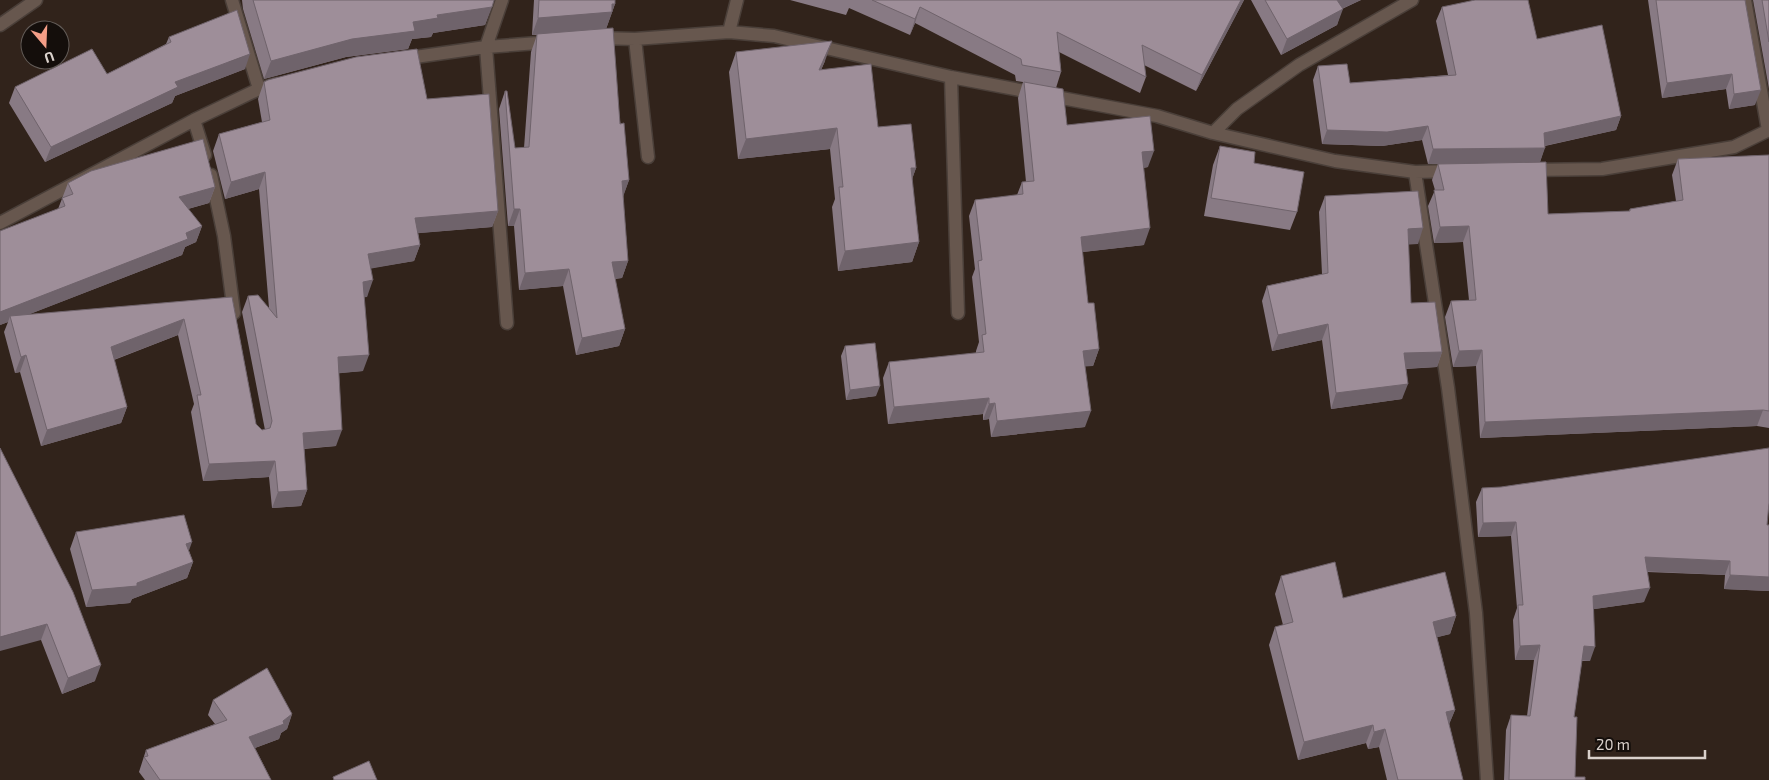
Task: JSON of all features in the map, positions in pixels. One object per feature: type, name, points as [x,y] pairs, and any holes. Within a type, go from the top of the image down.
[{"type":"street","points":[[0,25],[36,0]]},
{"type":"street","points":[[232,0],[259,89]]},
{"type":"street","points":[[502,0],[486,47],[507,323]]},
{"type":"street","points":[[729,32],[737,0]]},
{"type":"street","points":[[1213,133],[1237,109],[1299,65],[1412,0]]},
{"type":"street","points":[[1513,170],[1602,169],[1734,147],[1769,130],[1745,0]]},
{"type":"street","points":[[581,40],[635,39],[729,32],[774,36],[951,76],[1157,116],[1213,133],[1335,161],[1415,172],[1464,171]]},
{"type":"street","points":[[635,39],[648,157]]},
{"type":"street","points":[[386,60],[486,47],[562,41]]},
{"type":"street","points":[[951,76],[958,314]]},
{"type":"street","points":[[0,223],[194,120],[259,89],[286,82]]},
{"type":"street","points":[[194,120],[209,165],[219,211],[236,324]]},
{"type":"street","points":[[1415,172],[1448,388],[1476,613],[1487,780]]},
{"type":"building","points":[[253,0],[494,0],[492,7],[437,15],[438,18],[413,22],[415,31],[352,39],[271,61]]},
{"type":"building","points":[[539,0],[615,0],[615,4],[612,4],[612,12],[538,18]]},
{"type":"building","points":[[872,0],[1241,0],[1202,75],[1142,45],[1146,77],[1057,32],[1061,72],[1022,65],[1021,59],[920,7],[915,19]]},
{"type":"building","points":[[1265,0],[1337,0],[1343,9],[1287,39]]},
{"type":"building","points":[[1475,0],[1528,0],[1537,39],[1602,25],[1621,116],[1544,133],[1545,148],[1433,149],[1428,126],[1387,132],[1327,130],[1318,66],[1347,64],[1350,83],[1456,75],[1442,7]]},
{"type":"building","points":[[1656,0],[1745,0],[1761,90],[1734,94],[1732,74],[1667,83]]},
{"type":"building","points":[[1762,0],[1769,0],[1769,42]]},
{"type":"building","points":[[237,10],[250,54],[175,82],[178,87],[51,147],[15,87],[49,70],[70,70],[70,60],[92,49],[107,74],[171,42],[169,37]]},
{"type":"building","points":[[613,28],[620,124],[624,123],[629,180],[622,181],[628,261],[612,262],[625,329],[582,338],[569,269],[525,273],[520,209],[514,209],[505,91],[507,91],[515,148],[529,147],[537,34]]},
{"type":"building","points":[[832,41],[819,70],[871,64],[878,127],[911,124],[916,168],[911,168],[919,242],[845,251],[839,187],[843,187],[837,128],[746,139],[736,52]]},
{"type":"building","points":[[417,49],[427,99],[489,94],[498,211],[415,218],[420,245],[368,254],[373,280],[363,282],[369,355],[338,357],[342,430],[303,433],[307,490],[278,492],[275,461],[209,464],[197,395],[201,395],[184,319],[111,347],[127,407],[47,430],[26,355],[21,357],[10,316],[232,297],[256,424],[262,430],[270,428],[272,421],[248,296],[258,295],[277,318],[265,172],[231,182],[219,134],[270,120],[264,82],[268,80],[356,57]]},
{"type":"building","points":[[1024,82],[1063,89],[1067,125],[1150,116],[1154,151],[1142,152],[1150,228],[1081,237],[1088,303],[1094,303],[1099,349],[1083,351],[1091,411],[997,421],[995,403],[989,404],[989,398],[894,407],[889,362],[984,352],[982,335],[986,334],[978,261],[982,260],[975,200],[1023,194],[1022,182],[1034,181]]},
{"type":"building","points":[[203,139],[215,187],[179,197],[202,226],[186,233],[188,239],[0,312],[0,231],[65,206],[62,198],[73,194],[68,183],[91,171]]},
{"type":"building","points":[[1220,146],[1255,152],[1254,163],[1304,172],[1297,212],[1211,198]]},
{"type":"building","points":[[1769,155],[1769,411],[1485,422],[1482,350],[1459,351],[1451,301],[1476,300],[1469,226],[1440,227],[1434,190],[1444,190],[1438,164],[1546,162],[1548,214],[1630,211],[1630,209],[1683,200],[1678,159]]},
{"type":"building","points":[[1418,191],[1423,228],[1408,229],[1411,303],[1435,302],[1442,352],[1404,353],[1408,384],[1336,393],[1328,324],[1278,335],[1267,286],[1328,273],[1325,196]]},
{"type":"building","points":[[875,343],[880,386],[850,390],[845,346]]},
{"type":"building","points":[[0,448],[73,592],[101,665],[68,678],[47,624],[0,637]]},
{"type":"building","points":[[1769,448],[1767,525],[1769,525],[1769,577],[1730,575],[1730,561],[1645,557],[1650,588],[1593,596],[1595,647],[1584,646],[1574,717],[1577,717],[1575,777],[1585,777],[1585,780],[1509,780],[1511,715],[1530,716],[1540,645],[1520,646],[1518,605],[1523,605],[1516,522],[1483,523],[1482,488],[1501,487]]},
{"type":"building","points":[[184,515],[192,542],[186,544],[193,562],[137,583],[137,586],[92,590],[76,532]]},
{"type":"building","points":[[1335,562],[1343,598],[1445,572],[1456,616],[1433,622],[1455,710],[1446,712],[1463,780],[1398,780],[1385,729],[1374,732],[1373,725],[1304,742],[1275,627],[1293,622],[1281,576]]},
{"type":"building","points":[[267,668],[292,714],[283,721],[284,724],[249,737],[271,780],[160,780],[144,757],[148,756],[146,750],[227,720],[213,700]]},
{"type":"building","points":[[369,761],[377,780],[334,780],[333,777]]}]
